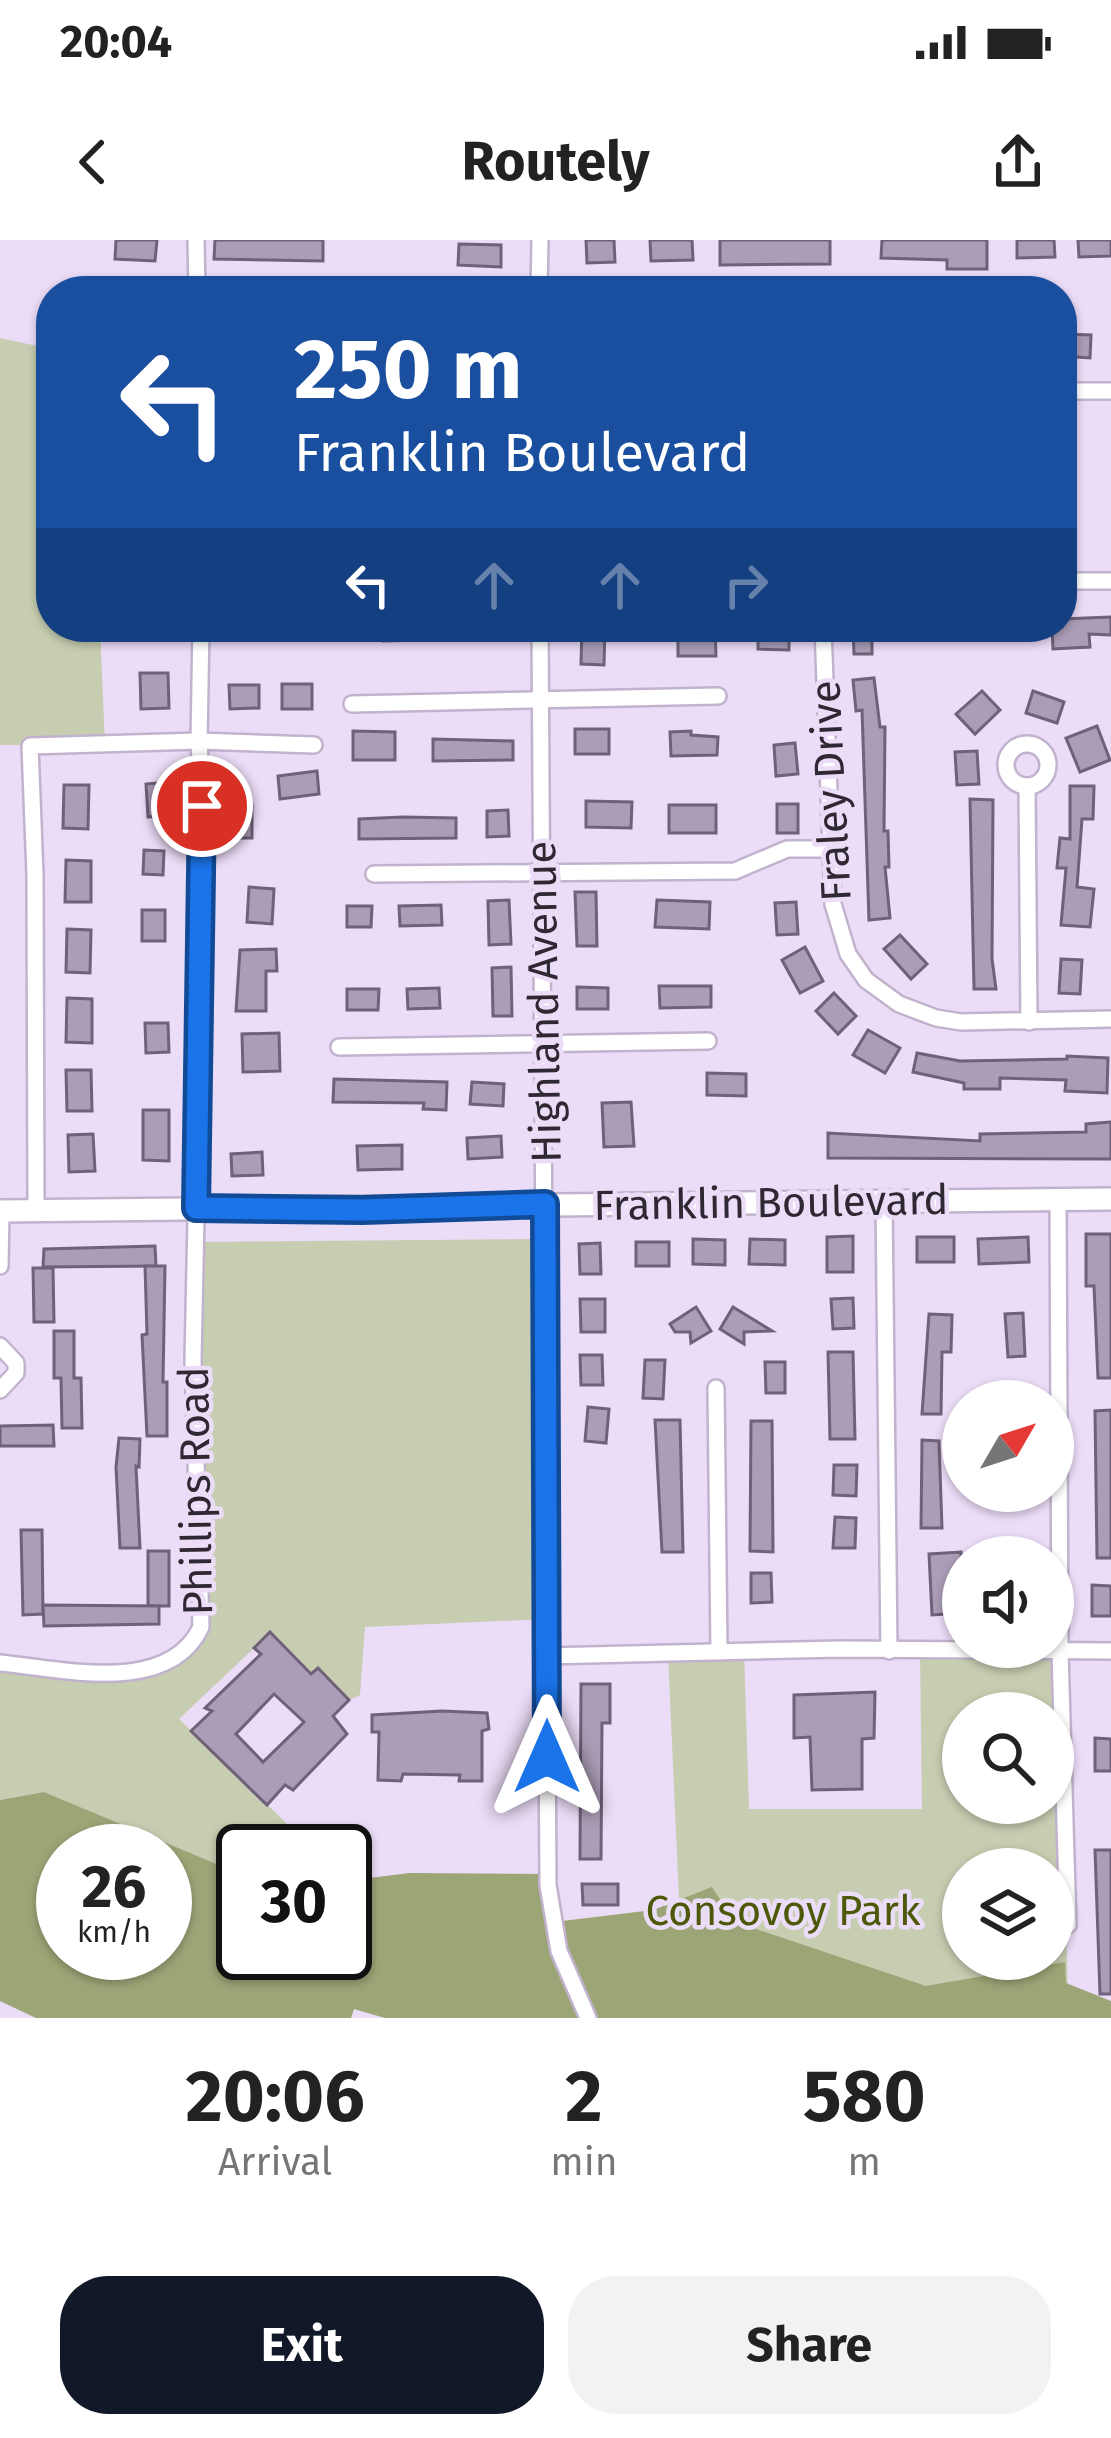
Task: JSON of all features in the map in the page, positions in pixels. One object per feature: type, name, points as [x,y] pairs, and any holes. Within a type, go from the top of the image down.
[{"type":"street","points":[[196,240],[196,276]]},
{"type":"street","points":[[539,276],[540,240]]},
{"type":"street","points":[[1077,391],[1111,391]]},
{"type":"street","points":[[1077,581],[1111,580]]},
{"type":"street","name":"Phillips Road","points":[[0,1663],[75,1671],[147,1670],[164,1666],[192,1646],[201,1627],[193,1360],[203,838],[202,642]]},
{"type":"street","name":"Highland Avenue","points":[[540,642],[550,1911],[559,1952],[588,2018]]},
{"type":"street","name":"Fraley Drive","points":[[824,642],[837,928],[866,980],[898,1004],[935,1018],[1111,1019]]},
{"type":"street","points":[[352,704],[718,695]]},
{"type":"street","points":[[36,1209],[30,746],[199,741],[314,745]]},
{"type":"street","points":[[1028,786],[1029,1022]]},
{"type":"street","points":[[374,874],[735,871],[787,849],[831,849]]},
{"type":"street","points":[[339,1047],[708,1041]]},
{"type":"street","points":[[1058,1199],[1059,1536]]},
{"type":"street","name":"Franklin Boulevard","points":[[0,1211],[1111,1199]]},
{"type":"street","points":[[884,1201],[889,1652]]},
{"type":"street","points":[[0,1211],[0,1265]]},
{"type":"street","points":[[0,1346],[16,1363],[16,1373],[0,1390]]},
{"type":"street","points":[[716,1388],[719,1652]]},
{"type":"street","points":[[1074,1652],[1111,1651]]},
{"type":"street","points":[[547,1656],[942,1652]]},
{"type":"street","points":[[1060,1668],[1066,1848]]},
{"type":"green space","points":[[0,338],[36,346],[36,642],[101,642],[105,745],[0,745]]},
{"type":"green space","points":[[540,1239],[546,1619],[365,1627],[360,1695],[349,1700],[318,1668],[311,1674],[270,1633],[179,1719],[287,1824],[216,1824],[216,1864],[192,1854],[192,1824],[121,1824],[44,1792],[0,1800],[0,1670],[139,1679],[194,1641],[198,1242]]},
{"type":"green space","name":"Consovoy Park","points":[[744,1651],[749,1809],[922,1809],[920,1652],[942,1652],[942,1668],[1060,1668],[1061,1692],[942,1692],[942,1824],[1064,1824],[1064,1848],[942,1848],[942,1980],[1067,1980],[1068,2003],[684,2012],[668,1653]]},
{"type":"green space","points":[[44,1792],[121,1824],[36,1824],[36,1980],[192,1980],[192,1854],[216,1864],[216,1980],[372,1980],[372,1878],[410,1873],[549,1874],[554,1922],[653,1910],[712,1887],[735,1922],[926,1986],[961,1980],[1066,1980],[1111,2001],[1111,2018],[385,2018],[354,2009],[351,2018],[36,2018],[0,2001],[0,1800]]},
{"type":"building","points":[[116,240],[157,240],[155,261],[115,259]]},
{"type":"building","points":[[215,240],[323,240],[323,261],[214,259]]},
{"type":"building","points":[[586,240],[614,240],[615,262],[587,263]]},
{"type":"building","points":[[650,240],[692,240],[693,260],[651,261]]},
{"type":"building","points":[[720,240],[830,240],[830,264],[720,265]]},
{"type":"building","points":[[882,240],[987,240],[987,269],[947,269],[947,260],[881,258]]},
{"type":"building","points":[[1017,240],[1054,240],[1055,257],[1017,258]]},
{"type":"building","points":[[1078,240],[1111,240],[1111,256],[1079,257]]},
{"type":"building","points":[[459,244],[501,245],[501,267],[458,265]]},
{"type":"building","points":[[1077,335],[1091,335],[1090,358],[1077,357]]},
{"type":"building","points":[[1111,617],[1111,635],[1089,634],[1090,647],[1053,649],[1053,642],[1077,642],[1077,618]]},
{"type":"building","points":[[582,642],[605,642],[604,665],[581,664]]},
{"type":"building","points":[[678,642],[716,642],[716,656],[678,656]]},
{"type":"building","points":[[758,642],[789,642],[789,650],[758,649]]},
{"type":"building","points":[[854,642],[872,642],[872,654],[854,654]]},
{"type":"building","points":[[140,673],[168,673],[169,708],[141,709]]},
{"type":"building","points":[[874,678],[880,727],[885,727],[884,831],[888,831],[889,867],[885,867],[890,918],[869,920],[862,710],[856,711],[853,680]]},
{"type":"building","points":[[282,684],[312,684],[312,709],[282,709]]},
{"type":"building","points":[[229,685],[259,685],[259,708],[230,709]]},
{"type":"building","points":[[982,691],[1000,710],[975,734],[956,714]]},
{"type":"building","points":[[1033,691],[1064,702],[1057,723],[1026,713]]},
{"type":"building","points":[[1097,726],[1110,760],[1080,772],[1066,738]]},
{"type":"building","points":[[575,729],[609,729],[609,754],[575,754]]},
{"type":"building","points":[[353,731],[395,732],[395,760],[353,760]]},
{"type":"building","points":[[691,731],[691,735],[718,737],[717,755],[671,756],[670,732]]},
{"type":"building","points":[[433,739],[513,741],[513,760],[433,761]]},
{"type":"building","points":[[795,743],[798,774],[776,776],[774,745]]},
{"type":"building","points":[[977,751],[979,784],[957,785],[955,752]]},
{"type":"building","points":[[317,771],[319,794],[280,799],[278,776]]},
{"type":"building","points":[[169,782],[170,816],[148,817],[146,784]]},
{"type":"building","points":[[64,785],[89,785],[88,829],[63,828]]},
{"type":"building","points":[[1070,786],[1094,786],[1093,819],[1082,819],[1077,887],[1094,889],[1090,927],[1061,925],[1066,868],[1057,868],[1060,838],[1070,839]]},
{"type":"building","points":[[970,799],[993,800],[996,989],[974,989]]},
{"type":"building","points":[[586,801],[632,802],[631,828],[586,827]]},
{"type":"building","points":[[777,804],[798,804],[798,833],[777,833]]},
{"type":"building","points":[[252,805],[252,838],[228,838],[228,806]]},
{"type":"building","points":[[669,805],[716,805],[716,833],[669,833]]},
{"type":"building","points":[[508,810],[509,836],[487,837],[487,811]]},
{"type":"building","points":[[456,818],[456,838],[359,839],[359,819]]},
{"type":"building","points":[[144,850],[164,851],[163,875],[143,874]]},
{"type":"building","points":[[66,860],[91,861],[91,902],[65,902]]},
{"type":"building","points":[[249,887],[274,889],[272,924],[247,922]]},
{"type":"building","points":[[575,892],[596,892],[597,946],[577,946]]},
{"type":"building","points":[[509,900],[511,944],[489,945],[488,901]]},
{"type":"building","points":[[657,900],[710,902],[709,929],[655,927]]},
{"type":"building","points":[[796,902],[798,934],[777,935],[775,903]]},
{"type":"building","points":[[441,905],[442,925],[400,926],[399,906]]},
{"type":"building","points":[[347,906],[372,906],[371,927],[347,927]]},
{"type":"building","points":[[142,910],[165,910],[165,941],[142,941]]},
{"type":"building","points":[[67,929],[91,930],[90,973],[66,972]]},
{"type":"building","points":[[900,935],[927,964],[911,979],[884,949]]},
{"type":"building","points":[[805,947],[823,981],[800,993],[782,960]]},
{"type":"building","points":[[276,949],[277,971],[266,971],[266,1011],[236,1011],[240,950]]},
{"type":"building","points":[[1061,959],[1082,960],[1080,994],[1059,993]]},
{"type":"building","points":[[511,967],[512,1016],[493,1016],[492,968]]},
{"type":"building","points":[[659,986],[711,986],[711,1007],[660,1008]]},
{"type":"building","points":[[577,987],[608,988],[608,1009],[577,1009]]},
{"type":"building","points":[[439,988],[440,1008],[408,1009],[407,989]]},
{"type":"building","points":[[347,989],[379,989],[378,1010],[347,1010]]},
{"type":"building","points":[[834,993],[856,1016],[838,1034],[816,1011]]},
{"type":"building","points":[[67,998],[92,999],[92,1043],[66,1042]]},
{"type":"building","points":[[145,1023],[168,1023],[169,1052],[146,1053]]},
{"type":"building","points":[[868,1030],[900,1048],[885,1073],[853,1055]]},
{"type":"building","points":[[279,1033],[280,1071],[243,1072],[242,1034]]},
{"type":"building","points":[[917,1053],[960,1061],[1108,1058],[1107,1093],[1065,1091],[1066,1080],[1000,1078],[1000,1089],[964,1089],[964,1083],[913,1072]]},
{"type":"building","points":[[66,1070],[91,1070],[92,1111],[67,1111]]},
{"type":"building","points":[[707,1073],[746,1074],[746,1096],[707,1095]]},
{"type":"building","points":[[334,1079],[447,1082],[446,1110],[423,1109],[424,1103],[333,1102]]},
{"type":"building","points":[[472,1082],[504,1084],[503,1106],[470,1104]]},
{"type":"building","points":[[631,1102],[634,1146],[604,1147],[602,1103]]},
{"type":"building","points":[[143,1110],[169,1110],[169,1161],[143,1160]]},
{"type":"building","points":[[1111,1122],[1111,1159],[828,1158],[828,1133],[980,1141],[980,1134],[1086,1132],[1086,1124]]},
{"type":"building","points":[[93,1134],[95,1171],[69,1172],[68,1135]]},
{"type":"building","points":[[501,1136],[502,1157],[468,1159],[467,1138]]},
{"type":"building","points":[[402,1145],[402,1169],[358,1170],[357,1146]]},
{"type":"building","points":[[262,1152],[263,1175],[232,1176],[231,1154]]},
{"type":"building","points":[[1086,1234],[1111,1234],[1111,1378],[1098,1378],[1094,1286],[1086,1286]]},
{"type":"building","points":[[853,1236],[853,1272],[827,1272],[827,1237]]},
{"type":"building","points":[[917,1237],[954,1237],[954,1262],[917,1262]]},
{"type":"building","points":[[1028,1237],[1029,1262],[979,1264],[978,1239]]},
{"type":"building","points":[[693,1239],[725,1240],[725,1265],[693,1264]]},
{"type":"building","points":[[750,1239],[785,1240],[785,1265],[749,1264]]},
{"type":"building","points":[[636,1242],[669,1242],[669,1266],[636,1266]]},
{"type":"building","points":[[600,1243],[601,1274],[580,1274],[579,1244]]},
{"type":"building","points":[[155,1246],[156,1266],[43,1267],[44,1249]]},
{"type":"building","points":[[145,1266],[165,1266],[167,1436],[147,1436],[142,1335],[147,1334]]},
{"type":"building","points":[[33,1268],[53,1268],[54,1322],[34,1322]]},
{"type":"building","points":[[853,1298],[854,1328],[833,1329],[831,1299]]},
{"type":"building","points":[[580,1299],[605,1299],[605,1332],[581,1332]]},
{"type":"building","points":[[696,1307],[711,1331],[691,1343],[690,1332],[675,1332],[670,1324]]},
{"type":"building","points":[[733,1307],[772,1331],[744,1332],[744,1344],[720,1329]]},
{"type":"building","points":[[1023,1313],[1025,1356],[1008,1357],[1005,1314]]},
{"type":"building","points":[[929,1314],[952,1315],[951,1352],[942,1352],[941,1414],[922,1414]]},
{"type":"building","points":[[54,1331],[74,1331],[74,1378],[81,1378],[82,1428],[62,1428],[61,1378],[54,1378]]},
{"type":"building","points":[[828,1352],[853,1352],[855,1439],[830,1439]]},
{"type":"building","points":[[580,1355],[602,1355],[603,1385],[581,1385]]},
{"type":"building","points":[[645,1360],[665,1360],[663,1399],[643,1398]]},
{"type":"building","points":[[765,1362],[785,1362],[785,1393],[766,1393]]},
{"type":"building","points":[[588,1407],[609,1409],[606,1443],[585,1441]]},
{"type":"building","points":[[1111,1410],[1111,1558],[1097,1558],[1095,1411]]},
{"type":"building","points":[[655,1420],[680,1420],[683,1552],[662,1552]]},
{"type":"building","points":[[751,1421],[772,1421],[773,1552],[750,1551]]},
{"type":"building","points":[[53,1425],[54,1446],[0,1446],[0,1426]]},
{"type":"building","points":[[119,1438],[140,1439],[136,1466],[140,1548],[120,1548]]},
{"type":"building","points":[[922,1440],[939,1441],[942,1528],[921,1528]]},
{"type":"building","points":[[834,1465],[857,1465],[856,1496],[833,1495]]},
{"type":"building","points":[[835,1517],[856,1518],[855,1548],[833,1548]]},
{"type":"building","points":[[21,1530],[42,1530],[43,1614],[23,1615]]},
{"type":"building","points":[[148,1551],[169,1551],[169,1606],[148,1606]]},
{"type":"building","points":[[942,1553],[942,1614],[932,1615],[929,1554]]},
{"type":"building","points":[[751,1573],[771,1573],[772,1602],[751,1603]]},
{"type":"building","points":[[1092,1585],[1111,1586],[1111,1616],[1092,1616]]},
{"type":"building","points":[[43,1605],[159,1606],[159,1624],[44,1626]]},
{"type":"building","points":[[270,1632],[311,1674],[318,1668],[349,1700],[333,1716],[347,1734],[293,1790],[285,1785],[267,1805],[191,1731],[212,1711],[205,1708],[261,1654],[254,1648]],"holes":[[[274,1694],[304,1722],[263,1762],[236,1734]]]},
{"type":"building","points":[[581,1684],[610,1684],[610,1723],[602,1723],[601,1859],[580,1859]]},
{"type":"building","points":[[875,1692],[874,1738],[862,1739],[862,1789],[812,1790],[810,1737],[794,1738],[794,1695]]},
{"type":"building","points":[[487,1713],[489,1729],[482,1731],[482,1781],[459,1781],[460,1775],[403,1774],[401,1781],[378,1780],[379,1732],[372,1732],[372,1715]]},
{"type":"building","points":[[1095,1738],[1111,1739],[1111,1771],[1095,1771]]},
{"type":"building","points":[[1095,1850],[1111,1850],[1111,1994],[1100,1994]]},
{"type":"building","points":[[582,1884],[618,1884],[618,1905],[583,1905]]},
{"type":"route","points":[[202,806],[196,1208],[362,1210],[545,1204],[547,1757]]}]
